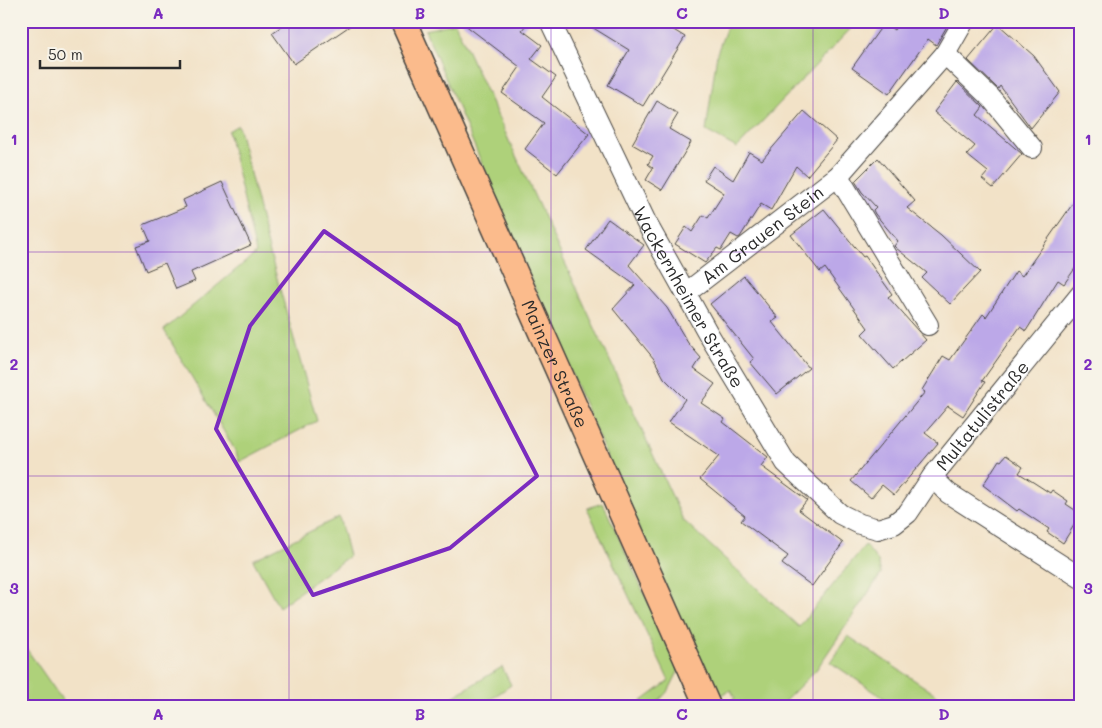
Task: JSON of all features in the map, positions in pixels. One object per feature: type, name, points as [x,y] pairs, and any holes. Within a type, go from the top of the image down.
[{"type":"main road","name":"Mainzer Straße","points":[[403,21],[708,707]]},
{"type":"street","name":"Wackernheimer Straße","points":[[550,21],[646,222],[786,463],[840,514],[860,524],[878,529]]},
{"type":"street","name":"Am Grauen Stein","points":[[686,293],[838,176],[945,54],[964,21]]},
{"type":"street","points":[[945,54],[991,98],[1032,148]]},
{"type":"street","name":"Am Grauen Stein","points":[[838,176],[928,325]]},
{"type":"street","name":"Multatulistraße","points":[[878,529],[894,524],[908,513],[932,477],[1081,294]]},
{"type":"street","points":[[932,477],[948,493],[1081,578]]},
{"type":"highlighted area","points":[[324,231],[459,325],[537,476],[450,548],[313,595],[216,429],[250,326]]},
{"type":"green space","points":[[729,21],[858,21],[737,148],[706,131],[717,53]]},
{"type":"green space","points":[[455,23],[683,520],[799,627],[865,545],[878,561],[881,574],[816,670],[779,707],[723,707],[735,698],[731,690],[717,697],[621,490],[425,30]]},
{"type":"green space","points":[[238,125],[269,250],[317,421],[239,462],[236,452],[164,330],[256,253],[228,131]]},
{"type":"green space","points":[[603,503],[679,670],[669,690],[653,707],[634,707],[669,681],[587,508]]},
{"type":"green space","points":[[339,517],[349,556],[279,607],[253,560]]},
{"type":"green space","points":[[848,636],[955,707],[897,707],[830,662]]},
{"type":"green space","points":[[21,641],[65,704],[61,707],[23,707],[21,704]]},
{"type":"green space","points":[[502,667],[511,685],[485,703],[486,707],[436,707]]},
{"type":"building","points":[[289,21],[357,21],[294,64],[272,33]]},
{"type":"building","points":[[460,21],[529,21],[522,30],[542,45],[531,59],[556,77],[542,97],[589,134],[557,174],[525,149],[544,123],[502,93],[520,67]]},
{"type":"building","points":[[582,21],[659,21],[685,37],[643,106],[608,85],[629,50]]},
{"type":"building","points":[[900,21],[950,21],[936,45],[928,39],[889,94],[852,68],[884,23],[894,30]]},
{"type":"building","points":[[998,24],[1034,56],[1060,92],[1031,128],[1000,86],[998,89],[968,60]]},
{"type":"building","points":[[957,82],[983,107],[977,115],[1022,154],[993,188],[982,179],[988,172],[967,155],[975,146],[934,112]]},
{"type":"building","points":[[657,101],[678,114],[669,129],[691,142],[662,190],[646,180],[653,168],[648,164],[653,156],[632,144]]},
{"type":"building","points":[[804,111],[837,140],[807,176],[796,166],[771,210],[761,204],[740,237],[738,238],[731,234],[721,250],[717,248],[705,263],[675,244],[686,227],[692,232],[703,215],[708,218],[724,193],[704,180],[713,166],[733,180],[749,152],[762,160]]},
{"type":"building","points":[[878,158],[915,201],[907,208],[941,235],[980,272],[950,304],[922,278],[927,273],[894,246],[898,241],[875,214],[873,210],[876,207],[855,181]]},
{"type":"building","points":[[222,182],[251,245],[191,272],[195,281],[176,289],[165,263],[146,271],[136,246],[150,241],[143,225],[186,207],[183,200]]},
{"type":"building","points":[[1081,192],[1081,260],[1064,284],[1058,280],[1026,331],[1020,327],[982,381],[985,382],[963,416],[948,406],[925,433],[938,443],[894,495],[882,485],[871,498],[851,481],[925,392],[922,390],[943,356],[950,360],[983,314],[986,317],[1016,271],[1022,276]]},
{"type":"building","points":[[824,209],[863,257],[865,256],[892,294],[888,297],[926,340],[893,369],[862,334],[868,328],[825,268],[820,272],[791,235]]},
{"type":"building","points":[[608,219],[644,245],[629,265],[667,308],[688,343],[701,358],[694,369],[715,384],[701,403],[725,419],[723,422],[768,457],[761,466],[807,500],[799,510],[843,543],[812,586],[782,564],[788,556],[741,521],[745,516],[700,479],[719,456],[669,422],[685,399],[664,378],[654,359],[613,309],[635,285],[586,250]]},
{"type":"building","points":[[744,276],[778,318],[772,322],[809,368],[777,394],[750,362],[754,359],[710,304]]},
{"type":"building","points":[[1006,455],[1023,467],[1019,473],[1050,493],[1052,490],[1068,501],[1066,504],[1081,514],[1063,543],[1047,532],[1049,529],[1019,509],[1017,511],[983,485],[999,460],[1001,461]]}]
